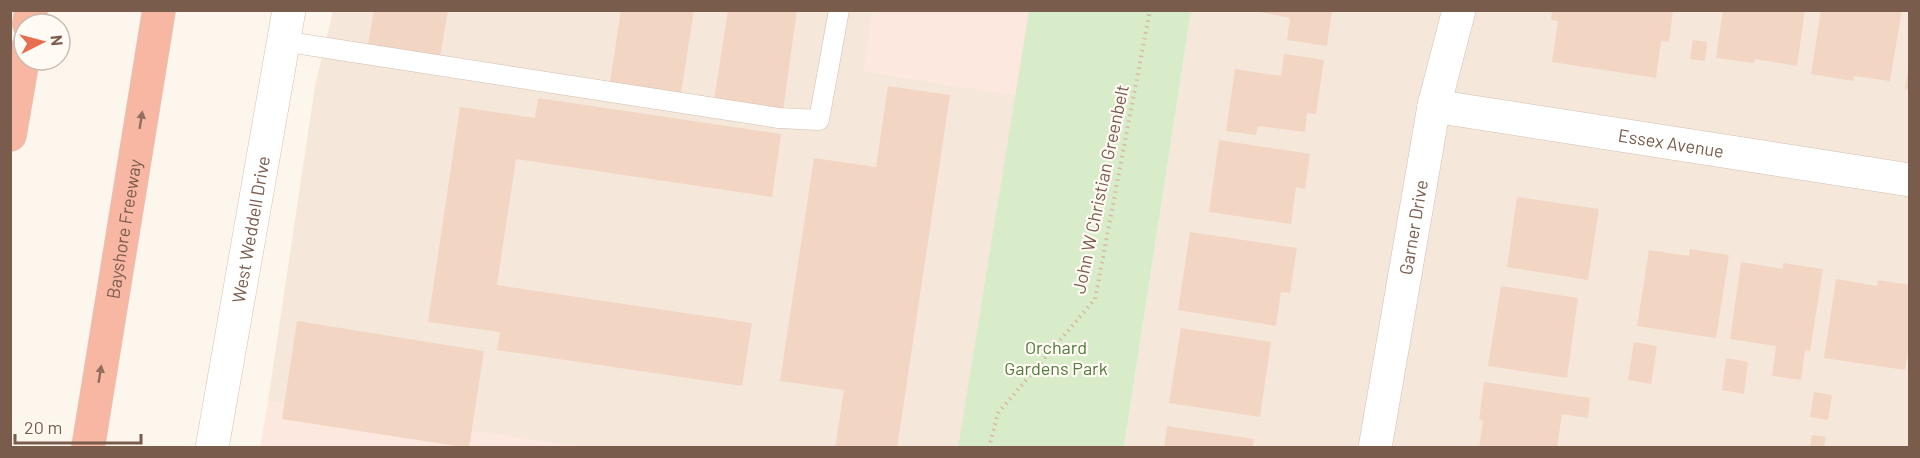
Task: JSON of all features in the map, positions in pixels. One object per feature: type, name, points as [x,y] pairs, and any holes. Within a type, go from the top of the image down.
[{"type":"highway","name":"Bayshore Freeway","points":[[88,447],[159,10]]},
{"type":"highway","points":[[10,135],[21,72]]},
{"type":"street","name":"Garner Drive","points":[[1375,447],[1434,106],[1459,10]]},
{"type":"street","name":"West Weddell Drive","points":[[212,447],[286,26]]},
{"type":"street","name":"Essex Avenue","points":[[1434,106],[1910,180]]},
{"type":"lane","points":[[286,26],[779,118],[819,120],[839,10]]},
{"type":"path","name":"John W Christian Greenbelt","points":[[989,447],[998,413],[1095,298],[1150,10]]},
{"type":"shaded area","points":[[333,11],[873,11],[864,71],[1016,95],[958,447],[584,448],[268,401],[315,86]]},
{"type":"shaded area","points":[[873,11],[1030,11],[1016,95],[863,71]]},
{"type":"shaded area","points":[[1191,11],[1909,11],[1909,447],[1124,448]]},
{"type":"shaded area","points":[[268,401],[584,447],[260,448]]},
{"type":"green space","name":"Orchard Gardens Park","points":[[1029,11],[1191,11],[1124,447],[958,447]]},
{"type":"building","points":[[374,10],[448,10],[440,57],[368,45]]},
{"type":"building","points":[[621,10],[694,10],[681,93],[610,82]]},
{"type":"building","points":[[728,10],[797,10],[783,111],[714,100]]},
{"type":"building","points":[[1250,10],[1332,10],[1327,46],[1287,40],[1290,18]]},
{"type":"building","points":[[1552,10],[1673,10],[1669,42],[1661,41],[1656,78],[1552,62],[1558,21],[1551,20]]},
{"type":"building","points":[[1723,10],[1805,10],[1797,66],[1755,59],[1754,63],[1716,58]]},
{"type":"building","points":[[1821,10],[1902,10],[1890,81],[1854,76],[1853,81],[1811,74]]},
{"type":"building","points":[[1693,40],[1707,42],[1705,61],[1690,59]]},
{"type":"building","points":[[1284,54],[1324,60],[1316,114],[1307,113],[1305,132],[1258,126],[1256,135],[1226,131],[1235,69],[1281,76]]},
{"type":"building","points":[[1908,70],[1910,70],[1910,90],[1905,89]]},
{"type":"building","points":[[888,86],[950,95],[897,448],[835,448],[844,390],[780,381],[814,158],[876,167]]},
{"type":"building","points":[[538,98],[781,134],[772,197],[516,159],[497,285],[752,323],[742,386],[497,350],[500,332],[428,322],[460,107],[535,118]]},
{"type":"building","points":[[1219,140],[1310,154],[1305,189],[1296,187],[1291,224],[1209,212]]},
{"type":"building","points":[[1517,197],[1599,209],[1588,280],[1507,267]]},
{"type":"building","points":[[1190,232],[1297,248],[1290,293],[1281,292],[1276,326],[1178,310]]},
{"type":"building","points":[[1690,249],[1729,255],[1716,338],[1637,326],[1649,250],[1689,256]]},
{"type":"building","points":[[1741,262],[1783,269],[1783,263],[1823,269],[1810,351],[1805,350],[1801,380],[1772,376],[1776,346],[1730,339]]},
{"type":"building","points":[[1836,279],[1877,286],[1878,280],[1910,285],[1910,342],[1905,370],[1824,358]]},
{"type":"building","points":[[1501,286],[1578,298],[1567,378],[1488,366]]},
{"type":"building","points":[[297,321],[484,351],[469,448],[282,419]]},
{"type":"building","points":[[1181,328],[1271,342],[1260,417],[1169,403]]},
{"type":"building","points":[[1634,342],[1657,346],[1651,384],[1628,380]]},
{"type":"building","points":[[1726,358],[1748,362],[1744,394],[1722,390]]},
{"type":"building","points":[[1484,382],[1590,398],[1588,418],[1562,414],[1557,448],[1479,448],[1483,420],[1479,420]]},
{"type":"building","points":[[1814,392],[1832,395],[1828,420],[1810,417]]},
{"type":"building","points":[[1167,426],[1254,439],[1253,448],[1164,448]]},
{"type":"building","points":[[1812,435],[1826,437],[1824,448],[1810,448]]}]
